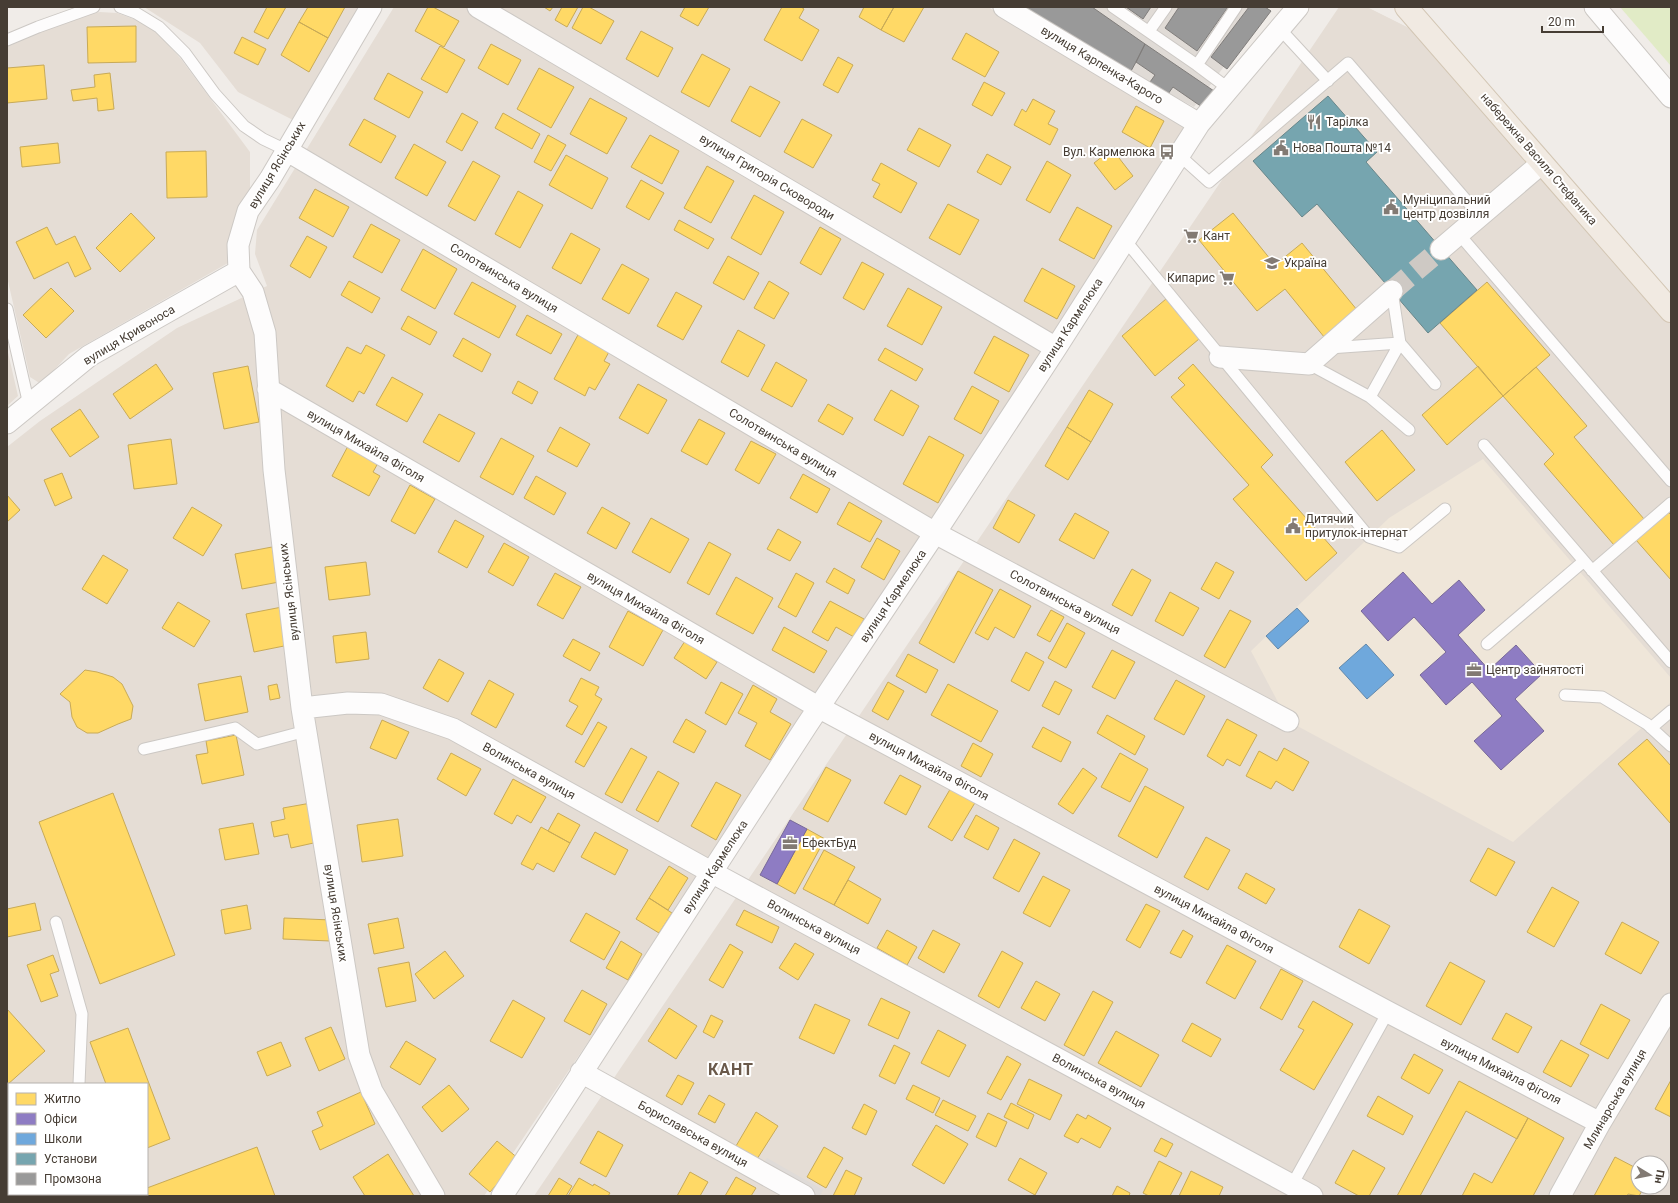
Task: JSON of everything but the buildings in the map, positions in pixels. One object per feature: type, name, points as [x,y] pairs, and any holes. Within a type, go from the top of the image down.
[{"type":"main road","name":"набережна Василя Стефаника","points":[[1406,7],[1671,311]]},
{"type":"street","name":"вулиця Ясінських","points":[[371,7],[270,179],[248,211],[238,245],[239,271],[253,292],[265,333],[274,470],[302,708],[359,1055],[372,1090],[434,1196]]},
{"type":"street","name":"вулиця Григорія Сковороди","points":[[478,7],[1056,348]]},
{"type":"street","name":"вулиця Карпенка-Карого","points":[[1004,7],[1199,124]]},
{"type":"street","name":"вулиця Кармелюка","points":[[510,1193],[581,1072],[818,707],[935,533],[1056,348],[1199,124],[1298,7]]},
{"type":"street","points":[[1595,7],[1671,97]]},
{"type":"street","name":"Солотвинська вулиця","points":[[286,150],[935,533],[1288,721]]},
{"type":"street","points":[[1441,249],[1542,163]]},
{"type":"street","name":"вулиця Кривоноса","points":[[7,423],[89,356],[239,271]]},
{"type":"street","points":[[1220,357],[1309,364],[1392,291]]},
{"type":"street","name":"вулиця Михайла Фіголя","points":[[268,390],[818,707],[1388,1012],[1600,1123]]},
{"type":"street","name":"Волинська вулиця","points":[[302,708],[348,703],[381,704],[453,729],[711,872],[1312,1196]]},
{"type":"street","name":"Млинарська вулиця","points":[[1560,1196],[1600,1123],[1671,1004]]},
{"type":"street","name":"Бориславська вулиця","points":[[581,1072],[804,1196]]},
{"type":"lane","points":[[7,40],[38,26],[94,7]]},
{"type":"lane","points":[[120,7],[136,13],[159,27],[185,53],[215,94],[244,126],[263,139],[286,150]]},
{"type":"lane","points":[[1113,7],[1229,89]]},
{"type":"lane","points":[[1149,31],[1166,7]]},
{"type":"lane","points":[[1197,65],[1236,7]]},
{"type":"lane","points":[[1280,29],[1328,81]]},
{"type":"lane","points":[[1180,155],[1209,182],[1348,63],[1480,215]]},
{"type":"lane","points":[[1458,234],[1671,481]]},
{"type":"lane","points":[[1125,240],[1369,537],[1399,547],[1445,509]]},
{"type":"lane","points":[[1392,291],[1400,343],[1435,384]]},
{"type":"lane","points":[[7,309],[29,405]]},
{"type":"lane","points":[[1327,348],[1400,343]]},
{"type":"lane","points":[[1370,397],[1400,343]]},
{"type":"lane","points":[[1309,364],[1370,397],[1409,430]]},
{"type":"lane","points":[[1484,445],[1671,662]]},
{"type":"lane","points":[[1592,571],[1671,503]]},
{"type":"lane","points":[[1487,644],[1584,561]]},
{"type":"lane","points":[[1565,695],[1602,697],[1651,728],[1671,746]]},
{"type":"lane","points":[[1651,728],[1671,711]]},
{"type":"lane","points":[[144,749],[236,728],[257,744],[306,732]]},
{"type":"lane","points":[[56,922],[82,1014],[79,1083]]},
{"type":"lane","points":[[1292,1185],[1388,1012]]},
{"type":"shaded area","points":[[144,7],[359,7],[293,120],[238,92],[200,43]]},
{"type":"shaded area","points":[[394,7],[988,7],[1190,127],[698,879],[484,1196],[7,1196],[7,447],[40,421],[177,328],[267,286],[255,254],[257,230]]},
{"type":"shaded area","points":[[1020,7],[1268,7],[1194,107],[1102,57]]},
{"type":"shaded area","points":[[1339,7],[1367,7],[1437,42],[1671,306],[1671,1196],[534,1196]]},
{"type":"shaded area","points":[[100,12],[117,13],[139,21],[156,31],[181,59],[250,152],[250,193],[240,210],[228,263],[69,354],[41,384],[30,377],[7,277],[7,46],[82,15]]},
{"type":"shaded area","points":[[7,348],[18,396],[7,406]]},
{"type":"shaded area","points":[[1483,459],[1671,678],[1671,702],[1513,842],[1288,721],[1251,651],[1389,518]]},
{"type":"shaded area","points":[[767,1158],[823,1190],[820,1196],[812,1196],[762,1167]]},
{"type":"green space","points":[[1620,7],[1671,7],[1671,66]]},
{"type":"tunnel","points":[[1392,291],[1441,249]]},
{"type":"place","name":"Тарілка","points":[[1314,122]]},
{"type":"place","name":"Нова Пошта №14","points":[[1281,148]]},
{"type":"place","name":"Вул. Кармелюка","points":[[1167,152]]},
{"type":"place","name":"Муніципальний центр дозвілля","points":[[1391,207]]},
{"type":"place","name":"Кант","points":[[1191,236]]},
{"type":"place","name":"Україна","points":[[1272,263]]},
{"type":"place","name":"Кипарис","points":[[1227,278]]},
{"type":"place","name":"Дитячий притулок-інтернат","points":[[1293,526]]},
{"type":"place","name":"Центр зайнятості","points":[[1474,670]]},
{"type":"place","name":"ЕфектБуд","points":[[790,843]]},
{"type":"district","name":"КАНТ","points":[[731,1069]]}]
